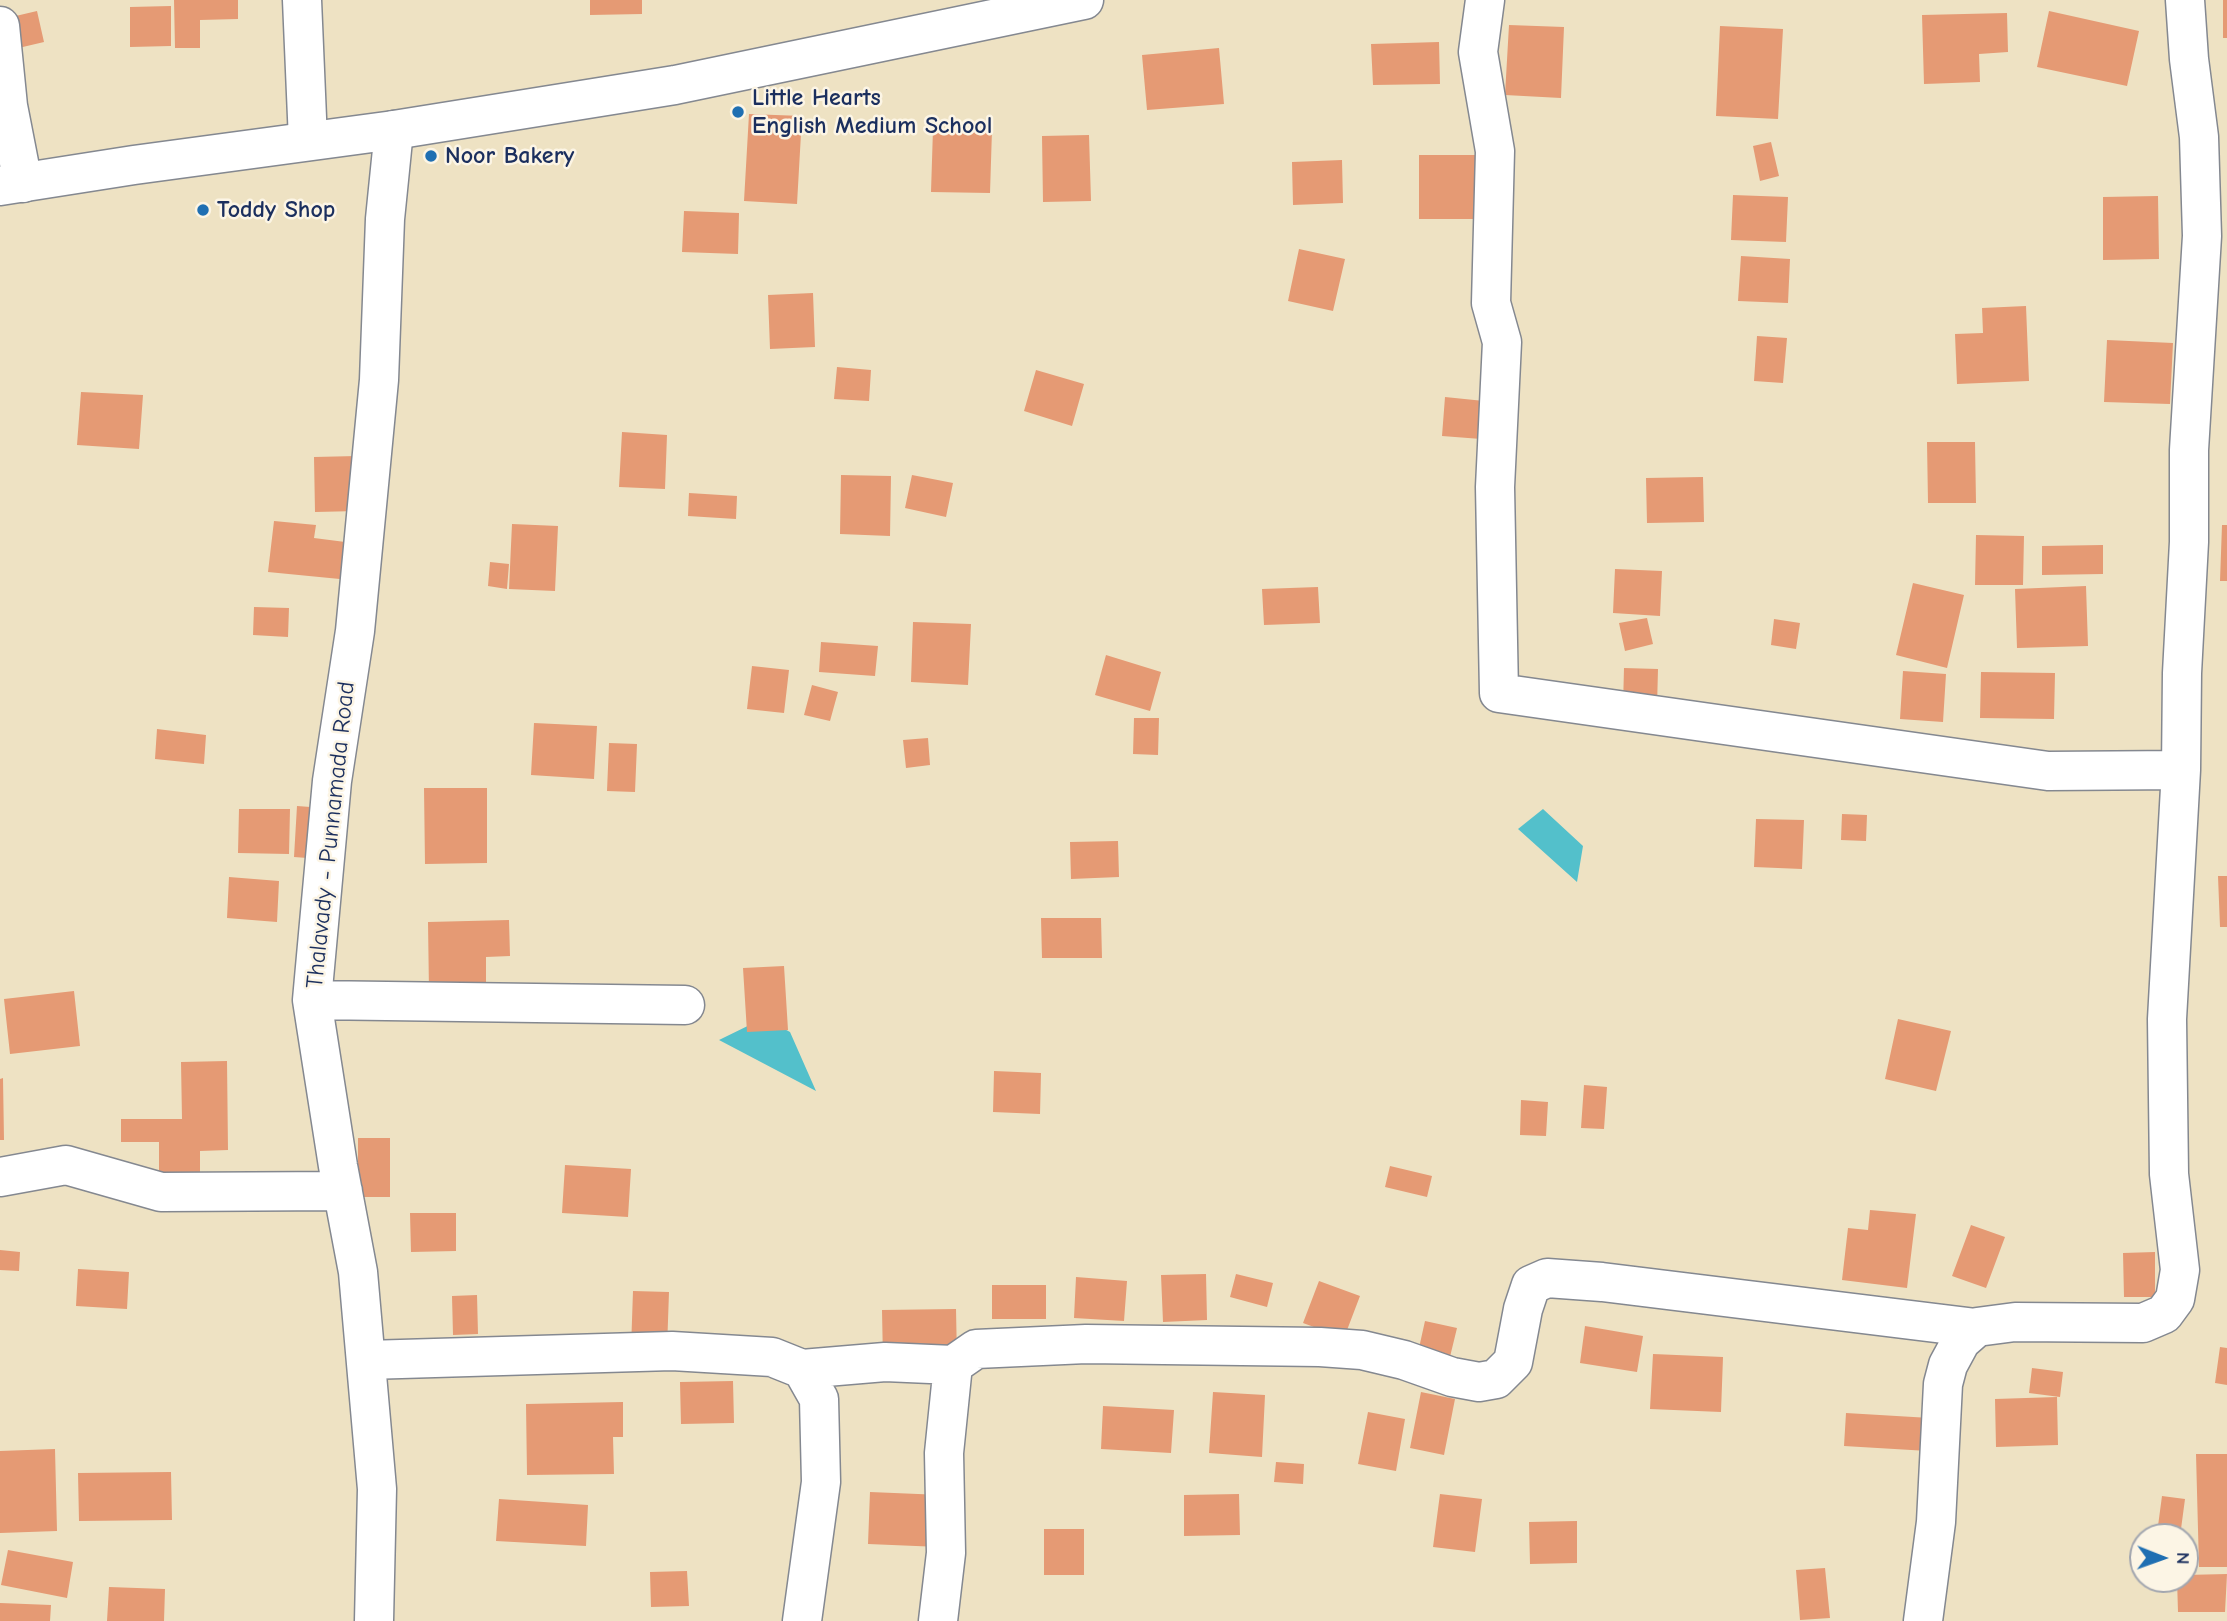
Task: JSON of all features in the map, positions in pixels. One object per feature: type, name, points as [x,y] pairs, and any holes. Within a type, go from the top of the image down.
[{"type":"street","points":[[302,0],[308,141]]},
{"type":"street","points":[[0,26],[12,184],[394,130],[675,85],[1084,0]]},
{"type":"street","points":[[1485,0],[1478,52],[1494,151],[1491,303],[1502,342],[1496,487],[1499,694],[2048,771],[2181,770]]},
{"type":"street","points":[[367,1360],[672,1351],[772,1357],[802,1369],[885,1362],[953,1365],[976,1349],[1086,1344],[1320,1346],[1362,1350],[1404,1360],[1452,1377],[1479,1382],[1496,1379],[1513,1362],[1523,1309],[1531,1285],[1547,1278],[1615,1283],[1976,1328],[2015,1322],[2143,1323],[2164,1314],[2175,1299],[2180,1270],[2169,1174],[2166,1019],[2181,770],[2182,673],[2189,542],[2189,450],[2202,236],[2199,137],[2185,0]]},
{"type":"street","name":"Thalavady - Punnamada Road","points":[[374,1621],[377,1489],[367,1360],[358,1272],[313,1000],[332,780],[355,631],[378,394],[385,219],[394,130]]},
{"type":"street","points":[[313,1000],[685,1005]]},
{"type":"street","points":[[0,1177],[66,1165],[161,1192],[343,1191]]},
{"type":"street","points":[[1923,1621],[1936,1522],[1943,1384],[1948,1365],[1961,1341],[1976,1328]]},
{"type":"street","points":[[937,1621],[946,1553],[944,1453],[953,1365]]},
{"type":"street","points":[[802,1369],[818,1399],[821,1482],[802,1621]]},
{"type":"water","points":[[1543,809],[1583,846],[1577,882],[1518,829]]},
{"type":"water","points":[[764,1018],[790,1032],[816,1091],[719,1040]]},
{"type":"building","points":[[174,0],[238,0],[238,19],[200,20],[200,48],[175,48]]},
{"type":"building","points":[[590,0],[642,0],[642,14],[590,15]]},
{"type":"building","points":[[2223,0],[2227,0],[2227,38],[2223,38]]},
{"type":"building","points":[[171,6],[171,46],[130,47],[130,7]]},
{"type":"building","points":[[37,11],[44,42],[10,50],[3,19]]},
{"type":"building","points":[[2049,11],[2139,31],[2127,86],[2037,67]]},
{"type":"building","points":[[2007,13],[2008,52],[1979,54],[1980,82],[1924,84],[1922,15]]},
{"type":"building","points":[[1509,25],[1564,27],[1561,98],[1505,95]]},
{"type":"building","points":[[1720,26],[1783,29],[1778,119],[1716,116]]},
{"type":"building","points":[[1439,42],[1440,84],[1373,85],[1371,44]]},
{"type":"building","points":[[1219,48],[1224,104],[1147,110],[1142,55]]},
{"type":"building","points":[[749,114],[802,116],[797,204],[744,201]]},
{"type":"building","points":[[933,129],[992,130],[990,193],[931,192]]},
{"type":"building","points":[[1089,135],[1091,201],[1043,202],[1042,136]]},
{"type":"building","points":[[1771,142],[1779,176],[1760,181],[1753,146]]},
{"type":"building","points":[[1419,155],[1484,155],[1484,219],[1419,219]]},
{"type":"building","points":[[1342,160],[1343,203],[1293,205],[1292,162]]},
{"type":"building","points":[[1733,195],[1788,197],[1786,242],[1731,240]]},
{"type":"building","points":[[2158,196],[2159,259],[2103,260],[2103,197]]},
{"type":"building","points":[[684,211],[739,213],[738,254],[682,252]]},
{"type":"building","points":[[1299,249],[1345,259],[1333,311],[1288,301]]},
{"type":"building","points":[[1741,256],[1790,259],[1788,303],[1738,301]]},
{"type":"building","points":[[813,293],[815,347],[770,349],[768,295]]},
{"type":"building","points":[[2026,306],[2029,381],[1957,384],[1955,334],[1983,333],[1982,308]]},
{"type":"building","points":[[1757,336],[1787,338],[1783,383],[1754,381]]},
{"type":"building","points":[[2107,340],[2173,343],[2170,404],[2104,402]]},
{"type":"building","points":[[837,367],[871,370],[869,401],[834,399]]},
{"type":"building","points":[[1036,370],[1084,384],[1072,426],[1024,411]]},
{"type":"building","points":[[81,392],[143,395],[139,449],[77,445]]},
{"type":"building","points":[[1445,397],[1484,401],[1481,439],[1442,436]]},
{"type":"building","points":[[622,432],[667,435],[665,489],[619,487]]},
{"type":"building","points":[[1927,442],[1975,442],[1976,503],[1928,503]]},
{"type":"building","points":[[357,456],[358,511],[315,512],[314,457]]},
{"type":"building","points":[[841,475],[891,476],[890,536],[840,534]]},
{"type":"building","points":[[912,475],[953,483],[946,517],[905,508]]},
{"type":"building","points":[[1703,477],[1704,522],[1647,523],[1646,478]]},
{"type":"building","points":[[689,493],[737,496],[736,519],[688,516]]},
{"type":"building","points":[[274,521],[316,525],[314,538],[353,543],[350,580],[268,572]]},
{"type":"building","points":[[512,524],[558,526],[555,591],[509,589]]},
{"type":"building","points":[[2222,525],[2227,525],[2227,581],[2220,581]]},
{"type":"building","points":[[1976,535],[2024,536],[2023,585],[1975,585]]},
{"type":"building","points":[[2103,545],[2103,574],[2042,575],[2042,546]]},
{"type":"building","points":[[490,562],[509,564],[507,589],[488,586]]},
{"type":"building","points":[[1615,569],[1662,571],[1660,616],[1613,613]]},
{"type":"building","points":[[1913,583],[1964,595],[1947,668],[1896,655]]},
{"type":"building","points":[[2086,586],[2088,646],[2017,648],[2015,589]]},
{"type":"building","points":[[1318,587],[1320,623],[1264,625],[1262,589]]},
{"type":"building","points":[[254,607],[289,608],[288,637],[253,635]]},
{"type":"building","points":[[1647,618],[1653,644],[1625,651],[1619,623]]},
{"type":"building","points":[[1774,619],[1800,623],[1796,649],[1771,645]]},
{"type":"building","points":[[913,622],[971,624],[968,685],[911,682]]},
{"type":"building","points":[[821,642],[878,646],[875,676],[819,672]]},
{"type":"building","points":[[1106,655],[1161,672],[1150,711],[1095,695]]},
{"type":"building","points":[[752,666],[789,670],[784,713],[747,709]]},
{"type":"building","points":[[1624,668],[1658,669],[1657,707],[1623,706]]},
{"type":"building","points":[[1903,671],[1946,674],[1943,722],[1900,719]]},
{"type":"building","points":[[1981,672],[2055,673],[2054,719],[1980,718]]},
{"type":"building","points":[[812,685],[838,692],[830,721],[804,715]]},
{"type":"building","points":[[1134,718],[1159,718],[1158,755],[1133,754]]},
{"type":"building","points":[[534,723],[597,726],[594,779],[531,775]]},
{"type":"building","points":[[157,729],[206,735],[204,764],[155,759]]},
{"type":"building","points":[[928,738],[930,765],[906,768],[903,740]]},
{"type":"building","points":[[609,743],[637,744],[635,792],[607,791]]},
{"type":"building","points":[[424,788],[487,788],[487,863],[425,864]]},
{"type":"building","points":[[297,806],[324,808],[321,859],[294,857]]},
{"type":"building","points":[[239,809],[290,809],[289,854],[238,853]]},
{"type":"building","points":[[1842,814],[1867,815],[1866,841],[1841,840]]},
{"type":"building","points":[[1756,819],[1804,820],[1802,869],[1754,867]]},
{"type":"building","points":[[1118,841],[1119,877],[1071,879],[1070,842]]},
{"type":"building","points":[[2218,876],[2227,876],[2227,927],[2220,927]]},
{"type":"building","points":[[229,877],[279,881],[277,922],[227,918]]},
{"type":"building","points":[[1041,918],[1101,918],[1102,958],[1042,958]]},
{"type":"building","points":[[509,920],[510,956],[486,957],[486,991],[429,992],[428,922]]},
{"type":"building","points":[[784,966],[788,1030],[747,1032],[743,968]]},
{"type":"building","points":[[74,991],[80,1046],[10,1054],[4,999]]},
{"type":"building","points":[[1898,1019],[1951,1031],[1936,1091],[1885,1079]]},
{"type":"building","points":[[227,1061],[228,1150],[200,1151],[200,1174],[159,1174],[159,1142],[121,1142],[121,1119],[182,1119],[181,1062]]},
{"type":"building","points":[[994,1071],[1041,1073],[1040,1114],[993,1112]]},
{"type":"building","points":[[3,1078],[4,1140],[0,1140],[0,1079]]},
{"type":"building","points":[[1584,1085],[1607,1087],[1604,1129],[1581,1128]]},
{"type":"building","points":[[1521,1100],[1548,1102],[1546,1136],[1520,1135]]},
{"type":"building","points":[[358,1138],[390,1138],[390,1197],[358,1197]]},
{"type":"building","points":[[565,1165],[631,1169],[628,1217],[562,1213]]},
{"type":"building","points":[[1390,1166],[1432,1176],[1427,1197],[1385,1187]]},
{"type":"building","points":[[1870,1210],[1916,1214],[1907,1288],[1842,1280],[1848,1228],[1868,1230]]},
{"type":"building","points":[[410,1213],[456,1213],[456,1251],[411,1252]]},
{"type":"building","points":[[1971,1225],[2005,1237],[1986,1288],[1952,1276]]},
{"type":"building","points":[[0,1250],[20,1252],[19,1271],[0,1270]]},
{"type":"building","points":[[2155,1252],[2155,1297],[2124,1297],[2123,1253]]},
{"type":"building","points":[[78,1269],[129,1272],[127,1309],[76,1306]]},
{"type":"building","points":[[1206,1274],[1207,1320],[1163,1322],[1161,1275]]},
{"type":"building","points":[[1236,1274],[1273,1283],[1267,1307],[1230,1297]]},
{"type":"building","points":[[1076,1277],[1127,1281],[1124,1321],[1074,1318]]},
{"type":"building","points":[[1319,1281],[1360,1296],[1344,1338],[1303,1323]]},
{"type":"building","points":[[992,1285],[1046,1285],[1046,1319],[992,1319]]},
{"type":"building","points":[[633,1291],[669,1292],[667,1349],[631,1349]]},
{"type":"building","points":[[477,1295],[478,1334],[453,1335],[452,1296]]},
{"type":"building","points":[[956,1309],[957,1359],[883,1361],[882,1310]]},
{"type":"building","points":[[1425,1321],[1457,1328],[1448,1365],[1417,1357]]},
{"type":"building","points":[[1585,1326],[1643,1336],[1637,1372],[1580,1363]]},
{"type":"building","points":[[2220,1347],[2227,1348],[2227,1385],[2215,1383]]},
{"type":"building","points":[[1653,1354],[1723,1357],[1721,1412],[1650,1409]]},
{"type":"building","points":[[2032,1368],[2063,1372],[2060,1397],[2029,1393]]},
{"type":"building","points":[[733,1381],[734,1423],[681,1424],[680,1382]]},
{"type":"building","points":[[1213,1392],[1265,1395],[1262,1457],[1209,1453]]},
{"type":"building","points":[[1421,1392],[1455,1399],[1444,1455],[1410,1448]]},
{"type":"building","points":[[2057,1397],[2058,1445],[1996,1447],[1995,1399]]},
{"type":"building","points":[[623,1402],[623,1437],[613,1437],[614,1474],[527,1475],[526,1404]]},
{"type":"building","points":[[1103,1406],[1174,1410],[1171,1453],[1101,1449]]},
{"type":"building","points":[[1368,1412],[1405,1419],[1396,1471],[1358,1464]]},
{"type":"building","points":[[1846,1413],[1930,1418],[1928,1451],[1844,1446]]},
{"type":"building","points":[[55,1449],[57,1531],[0,1533],[0,1451]]},
{"type":"building","points":[[2196,1454],[2227,1454],[2227,1567],[2199,1567]]},
{"type":"building","points":[[1276,1462],[1304,1464],[1303,1484],[1274,1482]]},
{"type":"building","points":[[171,1472],[172,1520],[79,1521],[78,1473]]},
{"type":"building","points":[[870,1492],[942,1495],[940,1547],[868,1544]]},
{"type":"building","points":[[1239,1494],[1240,1535],[1184,1536],[1184,1495]]},
{"type":"building","points":[[1440,1494],[1482,1499],[1475,1552],[1433,1547]]},
{"type":"building","points":[[2162,1496],[2185,1499],[2182,1523],[2158,1523]]},
{"type":"building","points":[[499,1499],[588,1505],[586,1546],[496,1541]]},
{"type":"building","points":[[1577,1521],[1577,1563],[1530,1564],[1529,1522]]},
{"type":"building","points":[[1044,1529],[1084,1529],[1084,1575],[1044,1575]]},
{"type":"building","points":[[8,1550],[73,1562],[67,1598],[1,1585]]},
{"type":"building","points":[[1825,1568],[1830,1618],[1800,1620],[1796,1570]]},
{"type":"building","points":[[687,1571],[689,1606],[651,1607],[650,1572]]},
{"type":"building","points":[[2227,1574],[2225,1612],[2178,1612],[2177,1593],[2199,1593],[2199,1575]]},
{"type":"building","points":[[109,1587],[165,1589],[164,1621],[107,1621]]},
{"type":"building","points":[[0,1603],[51,1605],[50,1621],[0,1621]]},
{"type":"place","name":"Little Hearts English Medium School","points":[[738,112]]},
{"type":"place","name":"Noor Bakery","points":[[431,156]]},
{"type":"place","name":"Toddy Shop","points":[[203,210]]}]
